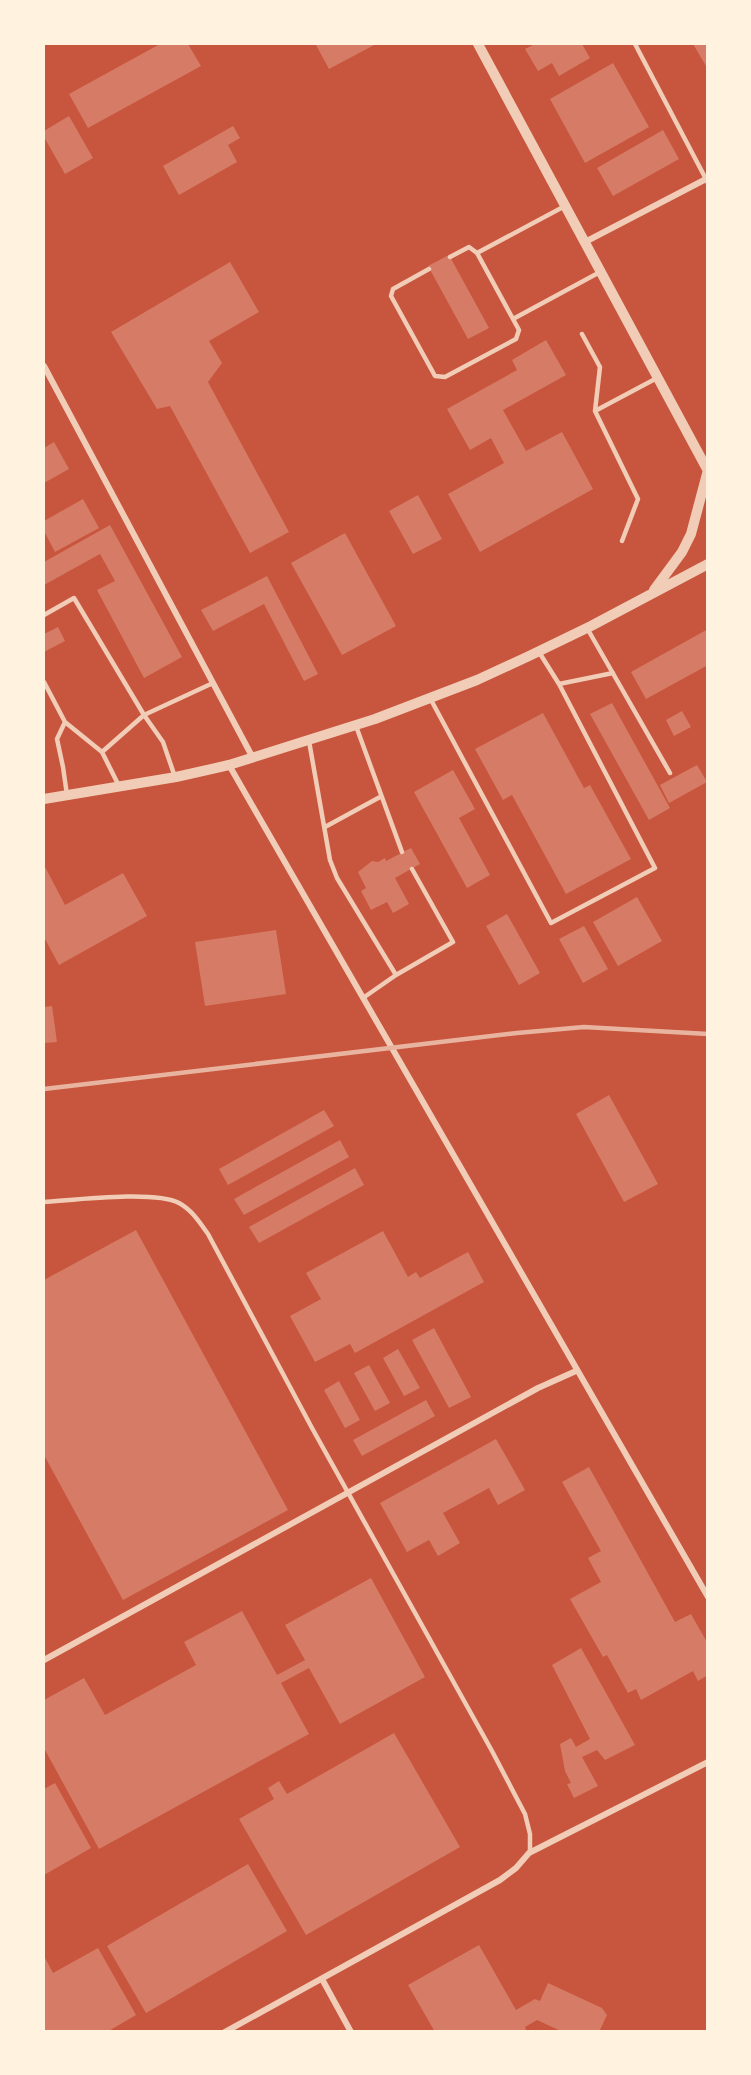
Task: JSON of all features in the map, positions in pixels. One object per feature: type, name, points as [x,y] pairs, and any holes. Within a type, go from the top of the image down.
[{"type":"street","points":[[478,44],[707,470],[691,534],[682,552],[651,595]]},
{"type":"street","points":[[585,242],[707,180]]},
{"type":"street","points":[[44,366],[253,758]]},
{"type":"street","points":[[44,799],[176,777],[229,765],[356,726],[477,680],[587,628],[708,564]]},
{"type":"street","points":[[229,765],[708,1597]]},
{"type":"street","points":[[44,1660],[538,1388],[576,1371]]},
{"type":"street","points":[[225,2031],[500,1880],[516,1868],[529,1853],[708,1762]]},
{"type":"street","points":[[322,1979],[351,2031]]},
{"type":"lane","points":[[635,44],[707,180]]},
{"type":"lane","points":[[477,253],[565,206]]},
{"type":"lane","points":[[429,269],[393,289],[391,296],[435,376],[445,377],[516,339],[519,330],[477,253],[469,248],[450,257]]},
{"type":"lane","points":[[513,319],[601,272]]},
{"type":"lane","points":[[582,334],[600,367],[595,411],[638,499],[622,542]]},
{"type":"lane","points":[[595,411],[657,378]]},
{"type":"lane","points":[[44,615],[74,598],[144,715],[163,742],[176,777]]},
{"type":"lane","points":[[587,628],[670,773]]},
{"type":"lane","points":[[430,698],[551,923],[655,868],[559,684],[539,651]]},
{"type":"lane","points":[[559,684],[613,673]]},
{"type":"lane","points":[[44,682],[65,722],[102,752],[119,786]]},
{"type":"lane","points":[[102,752],[144,715],[213,683]]},
{"type":"lane","points":[[65,722],[57,739],[67,795]]},
{"type":"lane","points":[[356,726],[380,797],[402,852]]},
{"type":"lane","points":[[309,741],[330,860],[337,878],[396,975]]},
{"type":"lane","points":[[325,827],[380,797]]},
{"type":"lane","points":[[363,998],[396,975],[453,942],[412,869]]},
{"type":"lane","points":[[44,1202],[115,1197],[158,1197],[181,1204],[195,1216],[208,1234],[525,1814],[530,1834],[529,1853]]},
{"type":"building","points":[[160,44],[188,44],[201,66],[88,128],[69,94]]},
{"type":"building","points":[[376,44],[329,69],[316,45]]},
{"type":"building","points":[[535,44],[582,44],[590,58],[559,76],[552,63],[538,71],[525,49]]},
{"type":"building","points":[[693,44],[708,44],[708,65],[706,66]]},
{"type":"building","points":[[613,63],[649,127],[585,163],[550,99]]},
{"type":"building","points":[[69,116],[93,158],[65,174],[44,137],[44,131]]},
{"type":"building","points":[[233,126],[240,138],[228,145],[237,162],[179,195],[163,166]]},
{"type":"building","points":[[663,130],[679,159],[613,196],[597,168]]},
{"type":"building","points":[[449,255],[489,328],[468,339],[428,266]]},
{"type":"building","points":[[230,262],[259,312],[209,341],[222,363],[208,382],[289,532],[250,553],[170,406],[157,409],[111,332]]},
{"type":"building","points":[[546,340],[566,375],[503,410],[526,451],[562,432],[593,489],[480,552],[448,494],[504,463],[491,438],[470,450],[447,409],[517,370],[512,360]]},
{"type":"building","points":[[54,442],[69,469],[44,483],[44,448]]},
{"type":"building","points":[[418,495],[442,539],[413,554],[389,511]]},
{"type":"building","points":[[83,499],[99,528],[55,552],[44,531],[44,521]]},
{"type":"building","points":[[110,525],[182,657],[144,678],[97,590],[115,581],[100,554],[44,585],[44,562]]},
{"type":"building","points":[[345,533],[396,626],[342,655],[291,563]]},
{"type":"building","points":[[267,576],[318,674],[304,681],[264,604],[213,631],[201,610]]},
{"type":"building","points":[[58,627],[65,641],[44,652],[44,634]]},
{"type":"building","points":[[708,629],[708,665],[646,699],[631,672]]},
{"type":"building","points":[[612,703],[670,808],[649,820],[590,714]]},
{"type":"building","points":[[682,711],[691,727],[674,736],[666,720]]},
{"type":"building","points":[[543,713],[584,788],[590,785],[631,859],[566,894],[512,795],[503,800],[475,749]]},
{"type":"building","points":[[697,765],[707,782],[669,803],[660,785]]},
{"type":"building","points":[[453,770],[475,809],[459,818],[490,875],[467,888],[414,792]]},
{"type":"building","points":[[411,848],[420,864],[395,878],[409,904],[393,913],[387,902],[371,910],[361,891],[366,888],[358,872],[372,861],[378,862],[385,858],[386,861]]},
{"type":"building","points":[[44,865],[65,905],[123,873],[147,916],[59,965],[44,937]]},
{"type":"building","points":[[637,897],[662,941],[618,966],[593,922]]},
{"type":"building","points":[[507,914],[540,973],[519,985],[486,926]]},
{"type":"building","points":[[584,926],[608,969],[583,983],[559,939]]},
{"type":"building","points":[[276,930],[286,994],[205,1006],[195,942]]},
{"type":"building","points":[[52,1006],[57,1042],[44,1043],[44,1007]]},
{"type":"building","points":[[609,1095],[658,1184],[624,1202],[576,1114]]},
{"type":"building","points":[[324,1110],[334,1126],[228,1185],[219,1169]]},
{"type":"building","points":[[340,1140],[349,1157],[244,1215],[234,1199]]},
{"type":"building","points":[[355,1168],[364,1185],[259,1243],[249,1227]]},
{"type":"building","points":[[136,1230],[288,1510],[123,1600],[44,1455],[44,1280]]},
{"type":"building","points":[[383,1231],[408,1277],[416,1272],[420,1278],[468,1252],[484,1282],[355,1353],[350,1344],[315,1362],[290,1316],[321,1299],[306,1273]]},
{"type":"building","points":[[434,1328],[471,1397],[449,1408],[412,1340]]},
{"type":"building","points":[[398,1349],[420,1388],[404,1396],[383,1358]]},
{"type":"building","points":[[369,1365],[390,1403],[375,1411],[354,1373]]},
{"type":"building","points":[[339,1381],[360,1420],[345,1428],[324,1390]]},
{"type":"building","points":[[426,1400],[435,1416],[362,1456],[353,1440]]},
{"type":"building","points":[[496,1439],[525,1490],[498,1505],[489,1488],[443,1513],[460,1543],[438,1556],[429,1540],[407,1552],[380,1503]]},
{"type":"building","points":[[589,1467],[675,1622],[691,1614],[708,1644],[708,1675],[698,1681],[693,1671],[641,1700],[636,1689],[628,1693],[607,1655],[603,1657],[570,1599],[601,1582],[588,1558],[601,1551],[562,1482]]},
{"type":"building","points":[[371,1578],[425,1677],[340,1724],[309,1668],[281,1683],[309,1734],[99,1849],[44,1748],[44,1700],[84,1678],[105,1715],[196,1665],[184,1642],[242,1611],[277,1675],[305,1660],[285,1625]]},
{"type":"building","points":[[581,1648],[635,1745],[605,1760],[597,1750],[582,1757],[598,1786],[574,1798],[567,1784],[571,1783],[565,1771],[560,1744],[571,1738],[576,1747],[590,1739],[552,1665]]},
{"type":"building","points":[[394,1733],[460,1847],[306,1935],[239,1819],[274,1799],[268,1788],[279,1781],[287,1794]]},
{"type":"building","points":[[55,1783],[91,1848],[44,1875],[44,1789]]},
{"type":"building","points":[[248,1864],[287,1931],[146,2013],[107,1946]]},
{"type":"building","points":[[479,1945],[516,2010],[535,1999],[540,2001],[548,1983],[602,2008],[607,2015],[599,2032],[563,2032],[537,2020],[525,2027],[527,2032],[435,2032],[408,1985]]},
{"type":"building","points":[[98,1948],[136,2015],[107,2032],[44,2032],[44,1956],[53,1973]]},
{"type":"railway","points":[[44,1089],[584,1027],[708,1034]]}]
